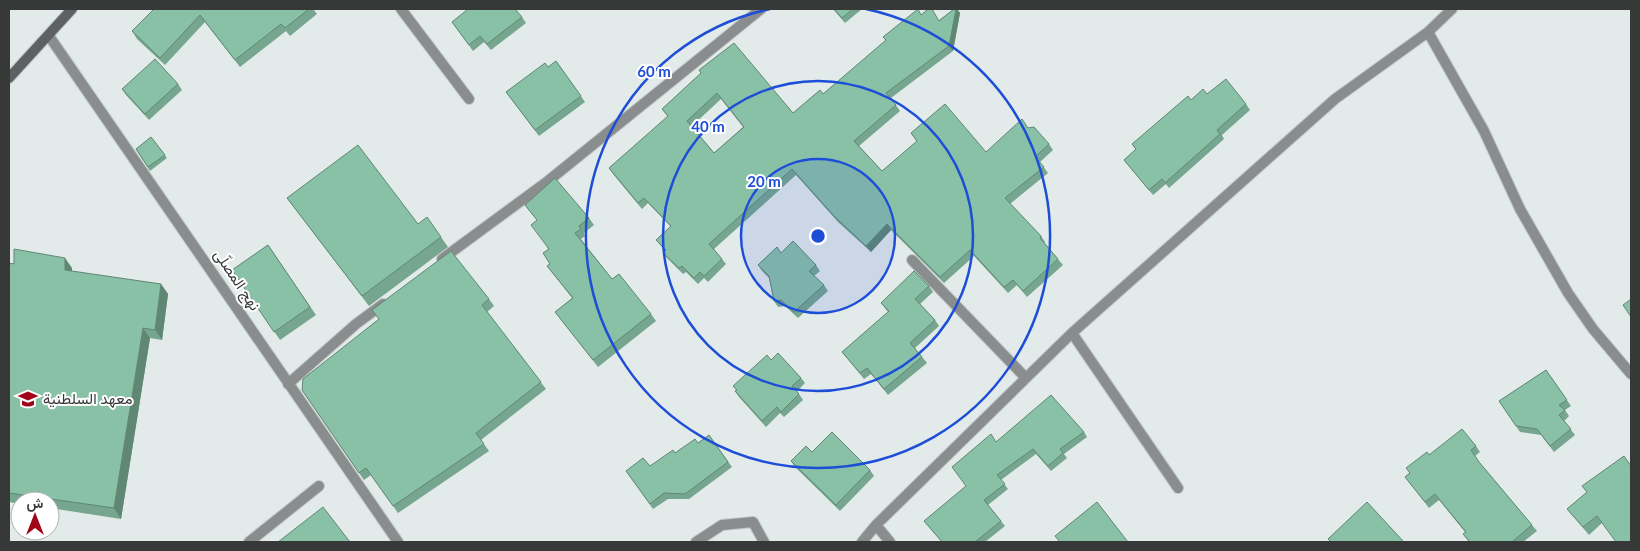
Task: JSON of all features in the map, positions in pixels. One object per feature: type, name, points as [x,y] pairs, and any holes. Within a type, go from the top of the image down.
[{"type":"main road","points":[[9,78],[72,9]]},
{"type":"street","points":[[401,9],[469,100]]},
{"type":"street","points":[[434,265],[548,181],[761,9]]},
{"type":"street","points":[[862,542],[876,524],[1072,333],[1335,99],[1428,32],[1452,9]]},
{"type":"street","points":[[1428,32],[1484,131],[1520,208],[1568,293],[1593,329],[1631,374]]},
{"type":"street","name":"نهج المصلّى","points":[[49,36],[398,542]]},
{"type":"street","points":[[912,260],[1025,377]]},
{"type":"street","points":[[288,384],[356,324],[395,294]]},
{"type":"street","points":[[1072,333],[1178,488]]},
{"type":"street","points":[[249,542],[319,486]]},
{"type":"street","points":[[696,542],[722,524],[753,522],[764,542]]},
{"type":"street","points":[[876,524],[890,542]]},
{"type":"building","points":[[154,9],[309,9],[285,28],[281,24],[235,60],[200,15],[160,58],[132,31]]},
{"type":"building","points":[[468,9],[515,9],[522,17],[487,44],[480,36],[469,45],[452,22]]},
{"type":"building","points":[[834,9],[853,9],[842,18]]},
{"type":"building","points":[[918,9],[921,15],[928,9],[932,9],[939,21],[956,9],[949,46],[886,93],[896,105],[854,141],[882,171],[917,141],[911,133],[945,104],[986,152],[1022,119],[1028,128],[1034,127],[1049,144],[1035,157],[1044,167],[1005,198],[1041,236],[1040,238],[1058,259],[1023,291],[1013,280],[1004,287],[970,250],[940,277],[887,224],[866,246],[834,216],[792,169],[709,244],[722,259],[704,276],[700,272],[694,278],[682,266],[679,268],[663,253],[666,250],[656,240],[671,226],[644,198],[638,203],[609,168],[668,116],[662,109],[701,73],[699,70],[734,43],[793,113],[820,90],[823,94],[886,40],[883,37]],"holes":[[[717,93],[744,127],[714,153],[687,121]]]},
{"type":"building","points":[[155,59],[178,84],[145,114],[122,89]]},
{"type":"building","points":[[556,61],[581,96],[535,130],[506,92],[545,63],[548,67]]},
{"type":"building","points":[[1226,79],[1246,104],[1217,130],[1220,134],[1165,183],[1162,179],[1149,190],[1124,160],[1136,149],[1132,144],[1188,96],[1191,100],[1203,89],[1207,94]]},
{"type":"building","points":[[151,137],[165,155],[148,167],[136,149]]},
{"type":"building","points":[[358,145],[418,224],[427,217],[441,237],[362,296],[287,198]]},
{"type":"building","points":[[555,178],[589,218],[579,226],[581,229],[575,233],[612,279],[619,274],[651,314],[593,360],[555,312],[573,298],[547,266],[550,264],[543,253],[549,249],[531,225],[537,220],[525,205]]},
{"type":"building","points":[[793,241],[816,265],[809,271],[824,285],[794,312],[781,300],[774,301],[769,276],[758,265],[777,247],[781,253]]},
{"type":"building","points":[[268,245],[310,307],[274,332],[232,270]]},
{"type":"building","points":[[14,249],[65,258],[65,270],[161,284],[155,330],[143,328],[114,508],[60,500],[60,491],[10,491],[9,493],[9,263],[14,264]]},
{"type":"building","points":[[451,251],[489,299],[482,305],[541,382],[476,433],[484,444],[393,506],[366,468],[359,473],[302,390],[303,379],[379,319],[372,310]]},
{"type":"building","points":[[914,271],[929,286],[915,299],[935,320],[910,343],[922,357],[884,389],[867,368],[860,373],[842,352],[889,311],[881,303]]},
{"type":"building","points":[[1631,299],[1631,317],[1623,305]]},
{"type":"building","points":[[778,353],[801,378],[792,386],[799,394],[781,412],[777,407],[762,421],[735,391],[737,390],[733,386],[767,355],[771,360]]},
{"type":"building","points":[[1546,370],[1567,400],[1559,405],[1565,410],[1559,415],[1571,429],[1550,446],[1537,429],[1516,426],[1499,401]]},
{"type":"building","points":[[1051,395],[1084,432],[1060,449],[1063,453],[1048,466],[1033,449],[997,475],[1005,484],[984,500],[1001,521],[975,542],[942,542],[924,521],[966,486],[952,467],[991,434],[996,442]]},
{"type":"building","points":[[1462,429],[1476,446],[1471,450],[1479,462],[1532,525],[1512,542],[1470,542],[1463,534],[1466,532],[1435,494],[1425,502],[1405,477],[1410,473],[1406,468],[1427,452],[1429,455]]},
{"type":"building","points":[[832,432],[870,470],[836,505],[791,461],[806,446],[812,452]]},
{"type":"building","points":[[709,435],[728,462],[685,494],[664,493],[650,504],[626,471],[643,458],[650,466],[673,450],[675,453],[695,439],[698,443]]},
{"type":"building","points":[[1624,456],[1631,466],[1631,542],[1616,542],[1597,516],[1583,527],[1567,509],[1587,492],[1582,486]]},
{"type":"building","points":[[1097,502],[1128,542],[1060,542],[1055,536]]},
{"type":"building","points":[[1367,502],[1404,542],[1331,542],[1328,539]]},
{"type":"building","points":[[323,507],[350,542],[278,542]]},
{"type":"place","name":"معهد السلطنية","points":[[28,399]]}]
